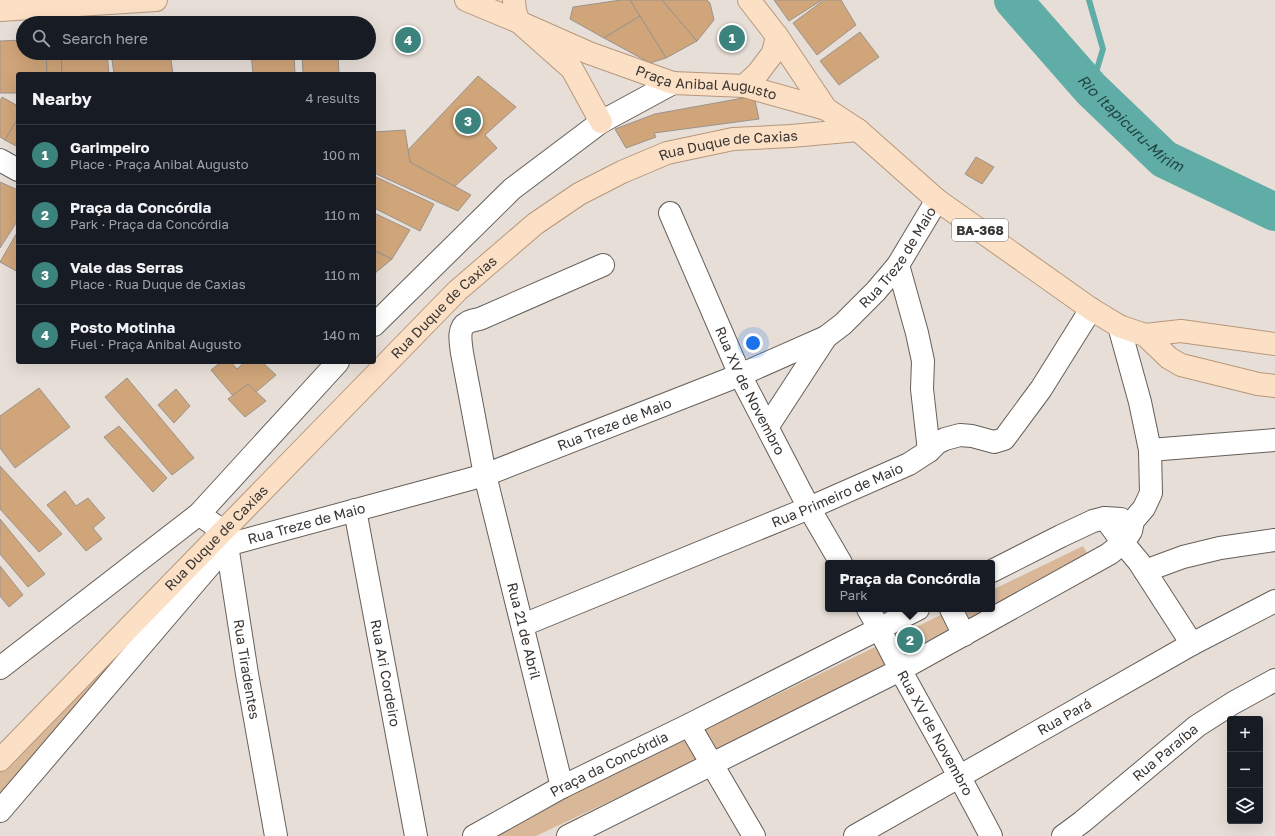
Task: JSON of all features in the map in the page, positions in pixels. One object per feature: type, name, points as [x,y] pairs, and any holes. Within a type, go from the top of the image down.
[{"type":"main road","points":[[0,10],[156,0]]},
{"type":"main road","name":"Praça Anibal Augusto","points":[[466,0],[589,53],[673,83],[744,86],[826,109]]},
{"type":"main road","points":[[514,0],[515,11],[519,22],[572,69],[601,122]]},
{"type":"main road","points":[[749,0],[777,36],[826,109]]},
{"type":"main road","points":[[744,86],[758,73],[773,53],[777,36]]},
{"type":"main road","name":"BA-368","points":[[826,109],[858,130],[938,200],[1091,309],[1119,326],[1145,335]]},
{"type":"main road","name":"Rua Duque de Caxias","points":[[0,760],[225,539],[457,291],[535,224],[579,194],[622,172],[667,153],[733,139],[858,130]]},
{"type":"main road","points":[[1145,335],[1181,331],[1275,344]]},
{"type":"main road","points":[[1145,335],[1169,358],[1181,365],[1258,384],[1275,386]]},
{"type":"street","points":[[376,323],[512,189],[601,122],[673,83]]},
{"type":"street","points":[[0,160],[16,169]]},
{"type":"street","name":"Rua Treze de Maio","points":[[225,539],[355,510],[485,475],[740,375],[826,337],[843,324],[876,291],[898,264],[938,200]]},
{"type":"street","name":"Rua XV de Novembro","points":[[670,213],[740,375],[768,426],[809,508],[839,560]]},
{"type":"street","points":[[898,264],[923,361],[922,389],[929,451]]},
{"type":"street","name":"Rua Duque de Caxias","points":[[485,475],[462,353],[460,334],[463,327],[467,323],[482,318],[604,265]]},
{"type":"street","name":"Rua Primeiro de Maio","points":[[523,626],[809,508],[909,464],[929,451],[936,443],[945,439],[960,435],[972,436],[994,442],[1004,439],[1041,389],[1091,309]]},
{"type":"street","points":[[579,833],[711,764],[900,670],[1109,554],[1123,543],[1131,531],[1133,520],[1144,508],[1151,493],[1150,450],[1140,402],[1119,326]]},
{"type":"street","points":[[768,426],[826,337]]},
{"type":"street","points":[[1,665],[199,514],[336,364]]},
{"type":"street","points":[[1150,450],[1275,440]]},
{"type":"street","name":"Rua 21 de Abril","points":[[485,475],[562,787]]},
{"type":"street","name":"Rua Ari Cordeiro","points":[[355,510],[416,836]]},
{"type":"street","points":[[199,514],[225,539]]},
{"type":"street","points":[[995,569],[1093,521],[1105,518],[1133,520]]},
{"type":"street","points":[[1105,518],[1123,543],[1137,558],[1192,644]]},
{"type":"street","name":"Rua Duque de Caxias","points":[[0,811],[225,539]]},
{"type":"street","name":"Rua Tiradentes","points":[[225,539],[276,836]]},
{"type":"street","points":[[1145,571],[1183,557],[1220,548],[1275,540]]},
{"type":"street","name":"Rua Pará","points":[[855,836],[1192,644],[1275,601]]},
{"type":"street","name":"Rua XV de Novembro","points":[[870,612],[900,670],[960,776],[991,836]]},
{"type":"street","name":"Praça da Concórdia","points":[[474,836],[562,787],[689,725],[912,612]]},
{"type":"street","points":[[952,612],[964,635]]},
{"type":"street","name":"Rua Paraíba","points":[[1063,836],[1082,822],[1197,726],[1240,699],[1275,680]]},
{"type":"street","points":[[689,725],[754,836]]},
{"type":"shaded area","points":[[1083,546],[1088,555],[995,604],[995,589]]},
{"type":"shaded area","points":[[191,573],[108,678],[0,793],[0,764]]},
{"type":"shaded area","points":[[947,612],[981,612],[772,725],[536,836],[487,836]]},
{"type":"building","points":[[630,0],[640,16],[604,38],[570,19],[573,7]]},
{"type":"building","points":[[630,0],[662,0],[697,41],[666,58]]},
{"type":"building","points":[[662,0],[707,0],[710,3],[714,20],[697,41]]},
{"type":"building","points":[[774,0],[822,0],[789,21]]},
{"type":"building","points":[[824,0],[841,0],[856,25],[817,55],[793,23]]},
{"type":"building","points":[[640,16],[666,58],[650,63],[604,38]]},
{"type":"building","points":[[860,32],[879,57],[839,85],[820,61]]},
{"type":"building","points":[[16,40],[16,60],[46,60],[47,72],[16,72],[16,93],[0,93],[0,41]]},
{"type":"building","points":[[46,60],[61,60],[62,72],[47,72]]},
{"type":"building","points":[[61,60],[108,60],[109,72],[62,72]]},
{"type":"building","points":[[112,60],[171,60],[173,72],[114,72]]},
{"type":"building","points":[[252,60],[294,60],[295,72],[253,72]]},
{"type":"building","points":[[302,60],[338,60],[339,72],[303,72]]},
{"type":"building","points":[[478,76],[516,107],[485,135],[497,148],[454,187],[410,162],[408,150]]},
{"type":"building","points":[[754,96],[759,119],[654,133],[656,137],[626,148],[615,129],[655,114]]},
{"type":"building","points":[[2,97],[16,105],[16,121],[5,140],[0,137],[0,101]]},
{"type":"building","points":[[16,121],[16,146],[5,140]]},
{"type":"building","points":[[405,130],[410,162],[471,195],[458,211],[376,174],[376,132]]},
{"type":"building","points":[[976,157],[994,167],[982,184],[965,174]]},
{"type":"building","points":[[376,177],[434,204],[420,231],[376,209]]},
{"type":"building","points":[[0,182],[16,189],[16,223],[0,248]]},
{"type":"building","points":[[376,214],[410,230],[392,259],[376,251]]},
{"type":"building","points":[[16,234],[16,271],[0,262]]},
{"type":"building","points":[[376,252],[392,259],[376,272]]},
{"type":"building","points":[[218,364],[233,364],[237,369],[243,364],[264,364],[276,375],[256,392],[248,384],[233,396],[211,370]]},
{"type":"building","points":[[127,378],[194,458],[172,475],[105,397]]},
{"type":"building","points":[[248,384],[266,401],[245,417],[228,399]]},
{"type":"building","points":[[39,388],[70,427],[15,468],[0,448],[0,416]]},
{"type":"building","points":[[176,389],[190,406],[174,423],[158,405]]},
{"type":"building","points":[[119,426],[167,478],[153,492],[104,437]]},
{"type":"building","points":[[0,466],[62,534],[39,552],[0,509]]},
{"type":"building","points":[[65,491],[76,506],[88,498],[105,518],[93,528],[102,539],[86,551],[47,505]]},
{"type":"building","points":[[0,519],[45,574],[28,587],[0,554]]},
{"type":"building","points":[[0,566],[23,595],[9,607],[0,596]]},
{"type":"waterway","name":"Rio Itapicuru-Mirim","points":[[1013,0],[1091,89],[1164,159],[1275,212]]},
{"type":"waterway","points":[[1089,0],[1103,49],[1091,89]]},
{"type":"place","name":"Garimpeiro","points":[[732,38]]},
{"type":"place","name":"Posto Motinha","points":[[408,40]]},
{"type":"place","name":"Vale das Serras","points":[[468,121]]},
{"type":"place","name":"Praça da Concórdia","points":[[910,640]]}]
